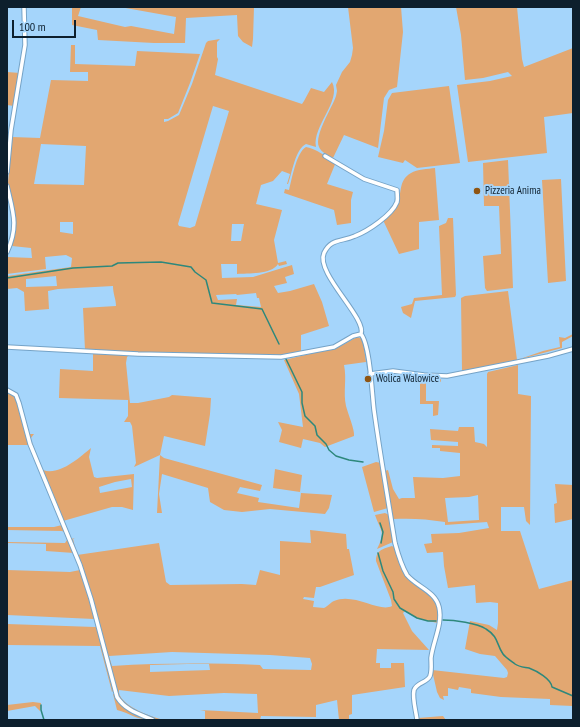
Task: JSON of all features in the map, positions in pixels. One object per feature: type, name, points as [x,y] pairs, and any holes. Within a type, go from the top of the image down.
[{"type":"street","points":[[7,172],[11,130],[25,46],[24,7]]},
{"type":"street","points":[[325,156],[364,179],[397,190],[397,201],[393,209],[367,230],[353,237],[331,243],[323,255],[323,262],[338,291],[358,320],[362,330],[361,334],[364,340],[370,374],[379,444],[395,543],[402,564],[407,574],[434,597],[440,610],[439,624],[431,656],[430,675],[427,680],[417,685],[414,692],[417,720]]},
{"type":"street","points":[[7,186],[13,209],[14,220],[12,237],[7,252]]},
{"type":"street","points":[[7,347],[138,354],[281,357],[334,347],[353,336],[361,334]]},
{"type":"street","points":[[370,374],[393,371],[447,376],[534,359],[573,349]]},
{"type":"street","points":[[7,390],[16,395],[20,403],[30,444],[80,565],[92,599],[116,697],[127,708],[153,720]]},
{"type":"shaded area","points":[[72,7],[81,7],[78,16],[125,27],[131,26],[174,34],[176,17],[120,7],[254,7],[252,47],[243,42],[238,36],[237,15],[186,18],[185,43],[154,43],[98,40],[97,30],[72,25]]},
{"type":"shaded area","points":[[348,7],[401,7],[403,32],[397,87],[389,90],[384,98],[378,148],[344,135],[333,158],[321,150],[318,142],[321,129],[336,96],[336,85],[342,72],[350,62],[352,55],[353,48]]},
{"type":"shaded area","points":[[456,7],[517,7],[524,67],[573,48],[573,113],[544,117],[547,153],[468,162],[457,85],[490,81],[512,76],[508,72],[483,78],[465,80],[461,35]]},
{"type":"shaded area","points":[[220,39],[217,42],[218,59],[215,75],[302,104],[311,88],[324,92],[332,82],[334,89],[333,97],[318,131],[316,147],[306,144],[302,147],[294,162],[288,184],[290,174],[282,171],[273,181],[261,185],[256,204],[282,210],[274,240],[278,263],[286,261],[287,264],[279,266],[278,264],[275,268],[265,272],[237,274],[237,264],[221,264],[222,278],[253,277],[292,265],[294,274],[285,277],[287,283],[274,286],[278,293],[314,284],[322,302],[329,326],[301,335],[301,352],[282,355],[85,350],[83,308],[116,306],[113,286],[58,289],[48,291],[49,309],[25,311],[24,292],[17,288],[7,289],[7,276],[71,267],[72,258],[66,255],[45,257],[46,269],[7,274],[7,257],[32,258],[31,248],[12,246],[16,218],[8,183],[12,137],[40,138],[51,80],[88,81],[88,72],[70,72],[71,45],[75,45],[75,64],[135,66],[137,51],[200,54],[178,113],[168,119],[164,119],[164,122],[179,115],[208,41]],"holes":[[[213,106],[229,111],[195,226],[190,228],[179,226],[178,224]],[[41,144],[86,146],[84,185],[34,184]],[[60,222],[73,222],[73,234],[60,232]],[[232,224],[244,224],[241,241],[231,241]],[[56,276],[57,286],[26,287],[26,279]],[[256,293],[261,307],[236,305],[237,299],[218,300],[216,295]]]},
{"type":"shaded area","points":[[7,72],[20,73],[14,106],[7,105]]},
{"type":"shaded area","points":[[449,86],[460,163],[417,168],[405,160],[403,163],[378,157],[384,131],[388,100],[392,93]]},
{"type":"shaded area","points":[[306,147],[318,151],[336,162],[327,184],[353,192],[351,200],[351,223],[337,225],[334,210],[284,193],[285,189],[289,190],[297,160]]},
{"type":"shaded area","points":[[508,160],[513,288],[487,291],[485,288],[483,256],[501,254],[499,206],[484,206],[483,163]]},
{"type":"shaded area","points":[[435,168],[439,220],[419,222],[419,249],[399,254],[383,220],[396,207],[402,184],[407,176],[423,169]]},
{"type":"shaded area","points":[[561,179],[566,281],[548,283],[542,180]]},
{"type":"shaded area","points":[[448,218],[453,218],[456,295],[455,297],[415,301],[411,318],[403,313],[401,307],[412,304],[414,298],[442,295],[439,226],[446,223]]},
{"type":"shaded area","points":[[508,291],[517,360],[462,371],[461,298],[465,296]]},
{"type":"shaded area","points":[[573,334],[573,336],[562,342],[562,348],[517,360],[560,347],[559,337],[565,338]]},
{"type":"shaded area","points":[[357,337],[361,338],[363,341],[366,362],[344,365],[345,401],[354,436],[325,447],[320,443],[303,439],[301,448],[279,442],[282,430],[278,422],[303,427],[299,394],[284,360],[339,347]]},
{"type":"shaded area","points":[[93,354],[129,355],[126,363],[130,403],[138,403],[169,397],[172,395],[211,398],[205,446],[164,436],[160,455],[134,467],[136,463],[132,426],[130,422],[124,422],[128,416],[128,400],[59,398],[60,369],[93,371]]},
{"type":"shaded area","points":[[518,365],[518,394],[531,396],[530,525],[526,521],[524,507],[501,507],[501,531],[520,531],[539,589],[573,580],[573,706],[550,705],[550,699],[501,697],[471,693],[471,689],[459,687],[458,690],[448,688],[448,696],[443,696],[444,700],[440,698],[437,692],[432,670],[504,678],[507,677],[507,670],[495,656],[480,654],[465,649],[470,621],[489,625],[497,630],[498,603],[476,603],[475,585],[448,588],[443,552],[427,553],[424,544],[432,543],[431,534],[459,533],[489,528],[487,522],[445,525],[445,522],[432,520],[393,519],[385,471],[388,470],[393,489],[399,499],[415,498],[413,477],[443,478],[460,476],[460,453],[440,451],[440,448],[432,448],[432,445],[458,446],[458,442],[431,440],[430,429],[458,431],[459,427],[474,427],[475,442],[484,444],[487,447],[488,372]],"holes":[[[478,495],[479,520],[448,522],[445,498]]]},
{"type":"shaded area","points":[[420,378],[441,379],[441,382],[426,383],[426,401],[439,401],[438,415],[433,416],[433,404],[420,404]]},
{"type":"shaded area","points":[[7,391],[12,393],[17,398],[29,445],[7,445]]},
{"type":"shaded area","points":[[29,434],[34,434],[31,438]]},
{"type":"shaded area","points":[[91,448],[89,457],[94,477],[97,478],[134,474],[133,510],[122,507],[112,507],[63,521],[37,457],[43,470],[56,470],[68,465]],"holes":[[[131,479],[132,487],[100,493],[99,487]]]},
{"type":"shaded area","points":[[160,455],[164,458],[262,485],[260,491],[240,487],[237,493],[259,498],[258,502],[299,508],[301,493],[332,495],[329,508],[325,514],[270,509],[242,512],[224,510],[210,502],[208,488],[162,474],[159,494],[162,513],[157,513]]},
{"type":"shaded area","points":[[376,462],[381,463],[388,508],[374,512],[362,467]]},
{"type":"shaded area","points":[[275,469],[302,475],[300,492],[273,488]]},
{"type":"shaded area","points":[[555,484],[573,485],[573,519],[555,523],[554,504],[557,503]]},
{"type":"shaded area","points":[[385,513],[389,515],[393,542],[377,549],[382,532],[375,515]]},
{"type":"shaded area","points":[[62,525],[74,553],[46,551],[46,544],[7,543],[65,543],[67,540],[64,532],[62,531],[7,530],[7,527],[54,527]]},
{"type":"shaded area","points":[[310,530],[346,534],[347,549],[349,549],[354,575],[320,587],[316,587],[314,598],[304,597],[303,599],[314,601],[313,607],[324,608],[333,602],[342,599],[350,599],[380,607],[387,607],[392,606],[391,600],[376,561],[376,557],[377,554],[383,549],[392,546],[395,548],[404,571],[432,596],[439,609],[438,623],[418,619],[405,611],[403,613],[412,631],[429,650],[377,649],[376,663],[380,663],[380,668],[391,668],[391,663],[404,663],[405,687],[352,695],[352,714],[349,715],[349,720],[339,720],[337,700],[316,705],[316,717],[261,716],[260,720],[205,720],[205,711],[200,710],[258,713],[257,694],[224,693],[169,696],[119,690],[124,701],[136,710],[164,720],[153,719],[131,709],[119,699],[92,596],[71,539],[75,538],[73,539],[77,555],[159,543],[166,582],[170,585],[256,585],[260,570],[280,575],[280,541],[311,543]],"holes":[[[172,652],[270,655],[310,658],[312,664],[311,670],[263,669],[260,665],[209,664],[210,670],[150,672],[150,665],[187,664],[112,666],[109,656]]]},
{"type":"shaded area","points":[[7,570],[70,572],[80,570],[90,596],[94,619],[7,615]]},
{"type":"shaded area","points":[[7,624],[97,626],[113,691],[112,692],[100,646],[7,645]]},
{"type":"shaded area","points":[[113,694],[120,703],[150,720],[141,719],[117,710]]},
{"type":"shaded area","points":[[33,702],[41,703],[40,711],[35,706],[7,711],[7,705]]},
{"type":"shaded area","points":[[443,716],[446,720],[419,720],[418,718]]},
{"type":"waterway","points":[[7,278],[73,268],[112,266],[118,263],[161,262],[191,267],[206,280],[212,303],[262,309],[279,344]]},
{"type":"waterway","points":[[286,359],[302,392],[302,403],[305,416],[315,426],[317,435],[336,456],[363,462]]},
{"type":"waterway","points":[[380,523],[383,532],[381,543]]},
{"type":"waterway","points":[[378,553],[383,571],[393,592],[394,599],[400,608],[417,618],[428,621],[436,621]]},
{"type":"waterway","points":[[443,620],[459,621],[486,629],[493,635],[503,654],[508,659],[518,666],[529,668],[540,673],[549,681],[552,687],[573,696]]},
{"type":"waterway","points":[[41,705],[44,720]]},
{"type":"place","name":"Pizzeria Anima","points":[[477,191]]},
{"type":"place","name":"Wolica Walowice","points":[[368,379]]}]
